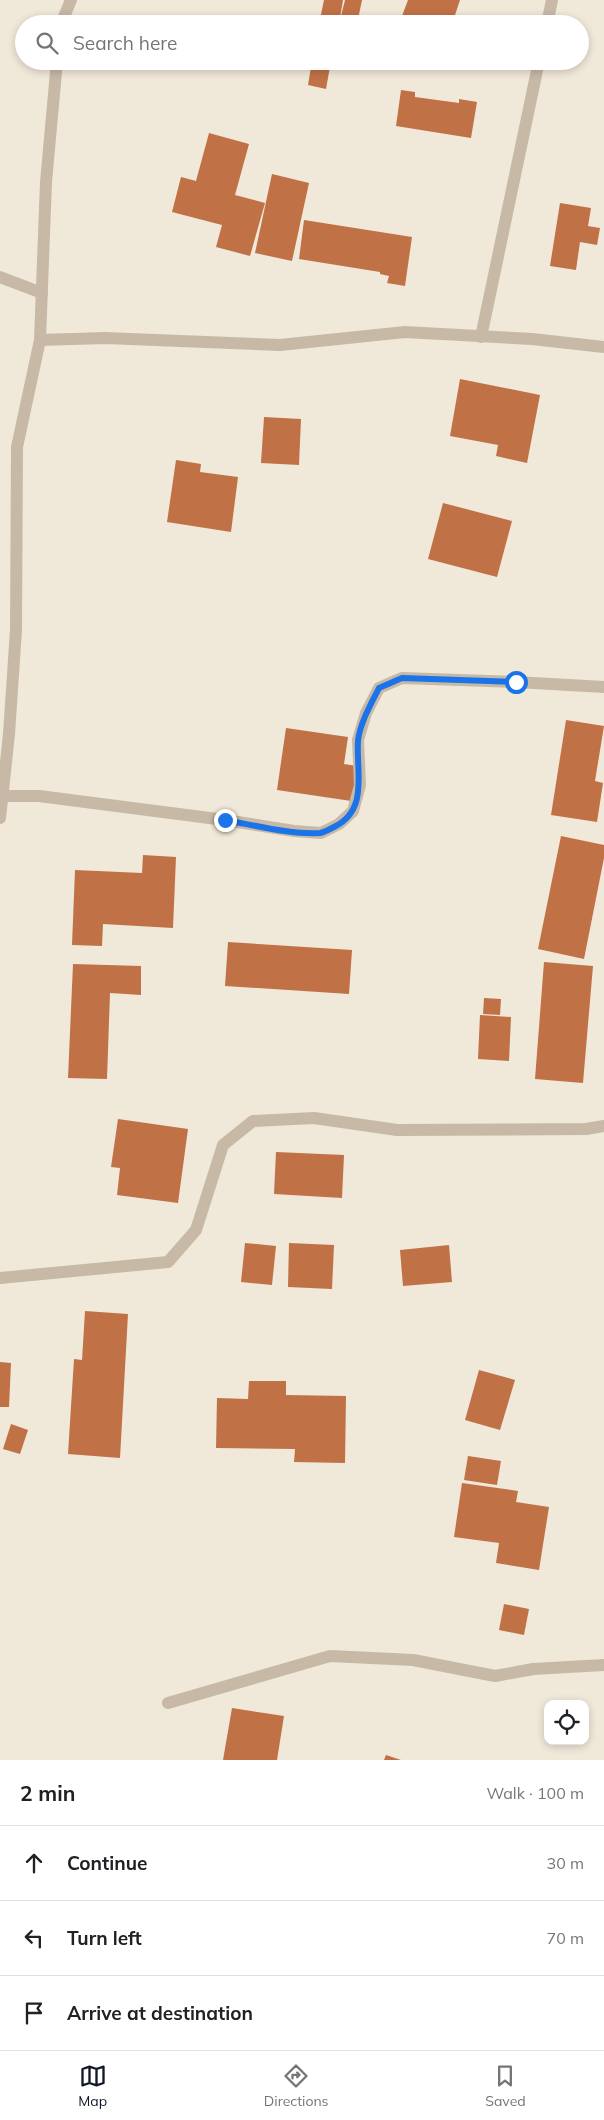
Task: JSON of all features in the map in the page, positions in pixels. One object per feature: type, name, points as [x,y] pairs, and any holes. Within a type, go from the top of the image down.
[{"type":"street","points":[[65,15],[71,0]]},
{"type":"street","points":[[549,15],[552,0]]},
{"type":"street","points":[[0,818],[9,734],[16,630],[17,447],[40,340],[46,182],[56,70]]},
{"type":"street","points":[[481,337],[537,70]]},
{"type":"street","points":[[0,277],[42,293]]},
{"type":"street","points":[[40,340],[105,338],[280,345],[405,332],[532,339],[604,347]]},
{"type":"street","points":[[1,796],[39,796],[225,820],[294,831],[322,833],[339,824],[353,811],[360,785],[358,740],[366,713],[379,688],[402,678],[604,687]]},
{"type":"street","points":[[0,1278],[168,1262],[196,1230],[223,1145],[253,1121],[314,1118],[397,1130],[586,1128],[604,1126]]},
{"type":"street","points":[[168,1704],[330,1656],[412,1660],[495,1676],[533,1669],[604,1665]]},
{"type":"building","points":[[324,0],[343,0],[340,15],[321,15]]},
{"type":"building","points":[[345,0],[362,0],[359,15],[341,15]]},
{"type":"building","points":[[408,0],[460,0],[455,15],[402,15]]},
{"type":"building","points":[[310,70],[329,70],[326,89],[308,85]]},
{"type":"building","points":[[401,90],[415,92],[415,97],[459,103],[459,99],[477,102],[471,138],[396,126]]},
{"type":"building","points":[[209,133],[249,144],[235,195],[265,203],[250,256],[216,247],[222,225],[172,212],[181,177],[196,181]]},
{"type":"building","points":[[272,174],[309,183],[292,261],[255,253]]},
{"type":"building","points":[[560,203],[591,208],[588,226],[600,228],[597,245],[580,242],[576,270],[550,266]]},
{"type":"building","points":[[304,220],[412,237],[405,286],[387,283],[389,276],[380,274],[380,272],[299,259]]},
{"type":"building","points":[[460,379],[540,395],[527,463],[496,456],[498,445],[450,436]]},
{"type":"building","points":[[264,417],[301,419],[299,465],[261,463]]},
{"type":"building","points":[[176,460],[201,464],[200,472],[238,477],[231,532],[167,522]]},
{"type":"building","points":[[443,503],[512,521],[497,577],[428,559]]},
{"type":"building","points":[[566,720],[604,726],[595,781],[603,783],[597,822],[551,815]]},
{"type":"building","points":[[286,728],[348,737],[344,764],[363,767],[358,802],[277,790]]},
{"type":"building","points":[[561,836],[604,845],[604,858],[584,959],[538,949]]},
{"type":"building","points":[[143,855],[176,857],[173,928],[103,924],[102,946],[72,945],[75,870],[142,873]]},
{"type":"building","points":[[228,942],[352,950],[349,994],[225,986]]},
{"type":"building","points":[[544,962],[593,966],[583,1083],[535,1079]]},
{"type":"building","points":[[73,964],[141,966],[141,995],[110,993],[107,1079],[68,1078]]},
{"type":"building","points":[[484,998],[501,999],[500,1015],[483,1014]]},
{"type":"building","points":[[480,1015],[511,1017],[509,1061],[478,1059]]},
{"type":"building","points":[[118,1119],[188,1129],[178,1203],[117,1195],[120,1168],[111,1167]]},
{"type":"building","points":[[276,1152],[344,1155],[342,1198],[274,1194]]},
{"type":"building","points":[[245,1243],[276,1246],[272,1285],[241,1282]]},
{"type":"building","points":[[289,1243],[334,1245],[332,1289],[288,1287]]},
{"type":"building","points":[[449,1245],[452,1282],[403,1286],[400,1250]]},
{"type":"building","points":[[85,1311],[128,1314],[120,1458],[68,1454],[74,1359],[82,1360]]},
{"type":"building","points":[[0,1362],[11,1363],[9,1407],[0,1407]]},
{"type":"building","points":[[479,1370],[515,1380],[500,1430],[465,1420]]},
{"type":"building","points":[[249,1381],[286,1381],[286,1395],[346,1396],[345,1463],[294,1462],[295,1449],[216,1448],[217,1398],[248,1399]]},
{"type":"building","points":[[11,1424],[28,1430],[20,1454],[3,1449]]},
{"type":"building","points":[[468,1456],[501,1461],[497,1485],[464,1480]]},
{"type":"building","points":[[462,1483],[518,1491],[516,1502],[549,1507],[539,1570],[496,1563],[499,1543],[454,1537]]},
{"type":"building","points":[[504,1604],[529,1609],[524,1635],[499,1630]]},
{"type":"building","points":[[232,1708],[284,1716],[277,1760],[223,1760]]},
{"type":"building","points":[[386,1755],[401,1760],[384,1760]]},
{"type":"route","points":[[225,820],[294,831],[322,833],[339,824],[353,811],[360,785],[358,740],[366,713],[379,688],[402,678],[516,682]]}]
